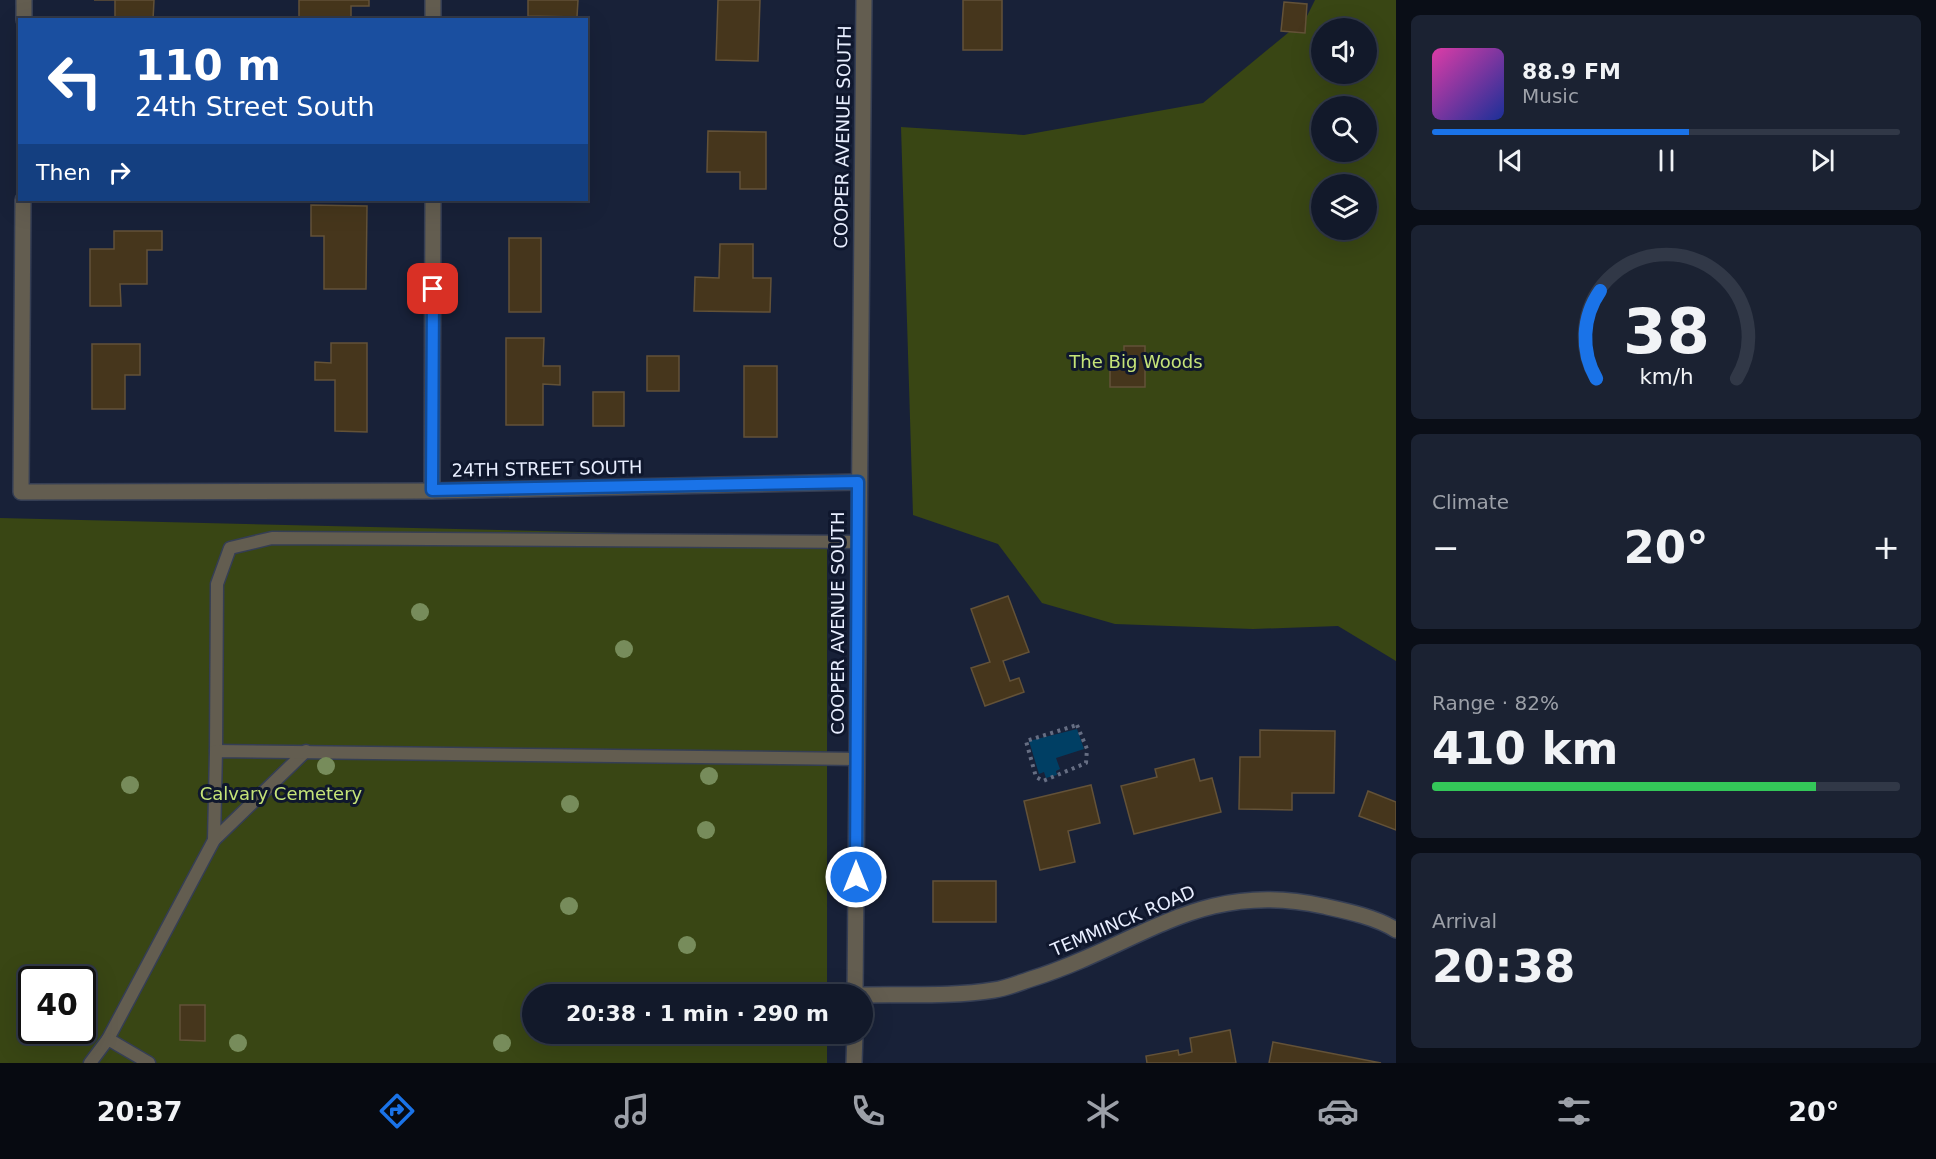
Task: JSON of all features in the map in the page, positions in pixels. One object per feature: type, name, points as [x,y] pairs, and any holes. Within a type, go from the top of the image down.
[{"type":"street","points":[[24,0],[24,18]]},
{"type":"street","points":[[433,0],[433,18]]},
{"type":"street","name":"COOPER AVENUE SOUTH","points":[[855,984],[864,0]]},
{"type":"street","name":"24TH STREET SOUTH","points":[[23,201],[21,492],[432,490],[858,482]]},
{"type":"street","points":[[432,490],[433,201]]},
{"type":"street","name":"TEMMINCK ROAD","points":[[873,995],[995,990],[1050,973],[1145,929],[1220,903],[1268,898],[1294,899],[1341,910],[1396,930]]},
{"type":"street","points":[[854,1063],[855,1044]]},
{"type":"lane","points":[[213,840],[217,584],[230,548],[272,538],[858,542]]},
{"type":"lane","points":[[216,751],[856,759]]},
{"type":"lane","points":[[90,1063],[108,1039],[213,840],[306,751]]},
{"type":"lane","points":[[108,1039],[148,1063]]},
{"type":"path","points":[[1077,725],[1087,749],[1086,763],[1043,781],[1036,777],[1026,741],[1077,725]]},
{"type":"green space","name":"The Big Woods","points":[[1315,0],[1396,0],[1396,661],[1338,626],[1253,629],[1115,624],[1042,603],[998,544],[913,515],[901,127],[1024,135],[1203,103],[1306,18]]},
{"type":"green space","name":"Calvary Cemetery","points":[[0,518],[827,538],[827,984],[522,984],[522,1044],[827,1044],[827,1063],[0,1063]]},
{"type":"water","points":[[1077,729],[1084,749],[1056,758],[1060,769],[1056,771],[1057,775],[1046,778],[1044,772],[1039,774],[1029,741]]},
{"type":"building","points":[[115,0],[154,0],[153,18],[115,18]]},
{"type":"building","points":[[299,0],[369,0],[369,6],[351,6],[351,18],[299,18]]},
{"type":"building","points":[[528,0],[578,0],[577,17],[528,16]]},
{"type":"building","points":[[718,0],[760,0],[758,61],[716,60]]},
{"type":"building","points":[[963,0],[1002,0],[1002,50],[963,50]]},
{"type":"building","points":[[1284,2],[1307,4],[1305,33],[1281,31]]},
{"type":"building","points":[[708,131],[766,132],[766,189],[740,189],[740,172],[707,172]]},
{"type":"building","points":[[311,205],[367,206],[366,289],[324,289],[324,236],[311,236]]},
{"type":"building","points":[[114,231],[162,231],[162,250],[147,250],[147,284],[120,284],[121,306],[90,306],[90,249],[114,249]]},
{"type":"building","points":[[509,238],[541,238],[541,312],[509,312]]},
{"type":"building","points":[[720,244],[753,244],[753,278],[771,278],[770,312],[694,311],[695,277],[719,278]]},
{"type":"building","points":[[506,338],[544,338],[543,366],[560,366],[560,385],[543,384],[543,425],[506,425]]},
{"type":"building","points":[[331,343],[367,343],[367,432],[335,431],[335,380],[315,380],[315,362],[331,363]]},
{"type":"building","points":[[92,344],[140,344],[140,375],[125,375],[125,409],[92,409]]},
{"type":"building","points":[[1124,346],[1145,346],[1145,387],[1110,387],[1110,356],[1124,356]]},
{"type":"building","points":[[647,356],[679,356],[679,391],[647,391]]},
{"type":"building","points":[[744,366],[777,366],[777,437],[744,437]]},
{"type":"building","points":[[593,392],[624,392],[624,426],[593,426]]},
{"type":"building","points":[[1008,596],[1029,652],[1003,661],[1010,681],[1019,678],[1024,692],[985,706],[971,668],[990,662],[971,609]]},
{"type":"building","points":[[1260,730],[1335,731],[1334,793],[1292,793],[1292,810],[1239,809],[1240,757],[1260,757]]},
{"type":"building","points":[[1194,759],[1200,781],[1212,778],[1221,812],[1134,834],[1121,786],[1157,777],[1155,769]]},
{"type":"building","points":[[1091,785],[1100,823],[1068,831],[1075,862],[1040,870],[1024,801]]},
{"type":"building","points":[[1368,791],[1396,802],[1396,830],[1359,816]]},
{"type":"building","points":[[933,881],[996,881],[996,922],[933,922]]},
{"type":"building","points":[[180,1005],[205,1005],[205,1041],[180,1040]]},
{"type":"building","points":[[1230,1030],[1236,1063],[1147,1063],[1146,1056],[1178,1050],[1179,1055],[1192,1052],[1190,1038]]},
{"type":"building","points":[[1273,1042],[1381,1063],[1269,1063]]},
{"type":"route","points":[[433,289],[432,490],[858,482],[856,877]]}]
